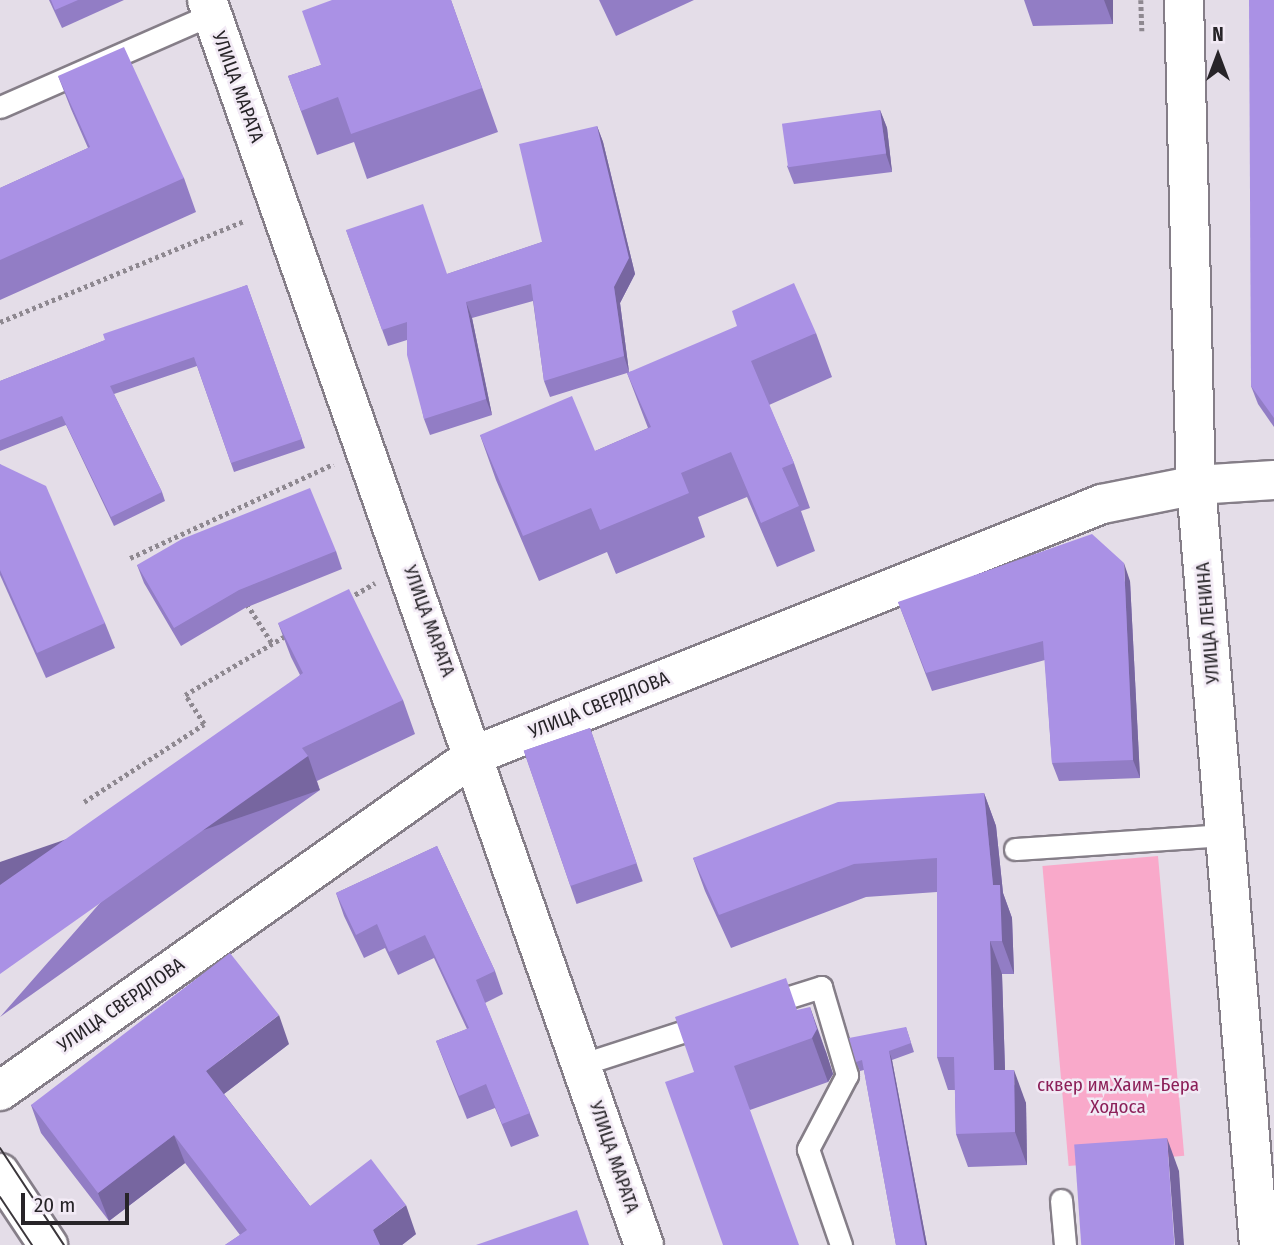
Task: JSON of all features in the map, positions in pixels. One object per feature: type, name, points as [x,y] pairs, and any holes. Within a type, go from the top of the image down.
[{"type":"street","name":"УЛИЦА ЛЕНИНА","points":[[1184,0],[1196,485],[1259,1245]]},
{"type":"street","name":"УЛИЦА МАРАТА","points":[[210,7],[645,1245]]},
{"type":"street","name":"УЛИЦА СВЕРДЛОВА","points":[[0,1091],[475,755],[1102,505],[1196,485],[1274,480]]},
{"type":"street","points":[[0,1173],[48,1245]]},
{"type":"lane","points":[[0,107],[210,7]]},
{"type":"lane","points":[[1015,849],[1226,835]]},
{"type":"lane","points":[[583,1064],[821,987],[847,1074],[808,1149],[841,1245]]},
{"type":"lane","points":[[1061,1200],[1065,1245]]},
{"type":"path","points":[[1141,0],[1142,31]]},
{"type":"path","points":[[0,321],[245,221]]},
{"type":"path","points":[[130,558],[337,462]]},
{"type":"path","points":[[197,527],[205,538]]},
{"type":"path","points":[[343,602],[378,581]]},
{"type":"path","points":[[242,597],[272,643]]},
{"type":"path","points":[[84,802],[204,724],[185,695],[296,629]]},
{"type":"green space","name":"сквер им.Хаим-Бера Ходоса","points":[[1158,856],[1184,1156],[1069,1166],[1042,866]]},
{"type":"building","points":[[51,0],[78,0],[55,10]]},
{"type":"building","points":[[332,0],[451,0],[482,88],[351,134],[338,97],[301,111],[288,76],[321,65],[302,11]]},
{"type":"building","points":[[1249,0],[1274,0],[1274,418],[1251,386]]},
{"type":"building","points":[[124,47],[184,178],[0,260],[0,188],[90,147],[58,76]]},
{"type":"building","points":[[880,110],[886,154],[788,167],[782,124]]},
{"type":"building","points":[[597,126],[629,258],[614,287],[624,356],[544,381],[531,284],[466,302],[486,399],[424,419],[407,355],[407,322],[382,330],[346,230],[423,204],[447,274],[542,242],[519,144]]},
{"type":"building","points":[[794,283],[816,333],[751,361],[794,463],[782,468],[799,506],[761,523],[731,452],[681,473],[689,493],[600,530],[591,508],[523,536],[480,435],[572,396],[595,451],[651,427],[627,373],[737,326],[732,311]]},
{"type":"building","points":[[247,285],[302,439],[231,463],[194,357],[110,386],[162,492],[111,517],[62,416],[0,440],[0,381],[105,340],[103,334]]},
{"type":"building","points":[[0,464],[46,486],[105,623],[37,653],[0,570]]},
{"type":"building","points":[[310,488],[336,551],[239,590],[174,628],[137,565],[182,539]]},
{"type":"building","points":[[1092,534],[1124,563],[1133,760],[1052,763],[1043,641],[926,673],[898,602]]},
{"type":"building","points":[[349,589],[403,700],[302,748],[308,756],[0,974],[0,885],[303,673],[278,623]]},
{"type":"building","points":[[590,728],[637,863],[570,886],[524,751]]},
{"type":"building","points":[[984,793],[993,885],[1000,885],[1002,941],[990,941],[994,1070],[1014,1070],[1015,1132],[956,1134],[954,1057],[937,1057],[937,858],[854,864],[719,915],[693,858],[838,802]]},
{"type":"building","points":[[437,846],[495,971],[476,980],[530,1113],[502,1124],[486,1084],[459,1096],[436,1041],[469,1028],[425,935],[389,952],[377,924],[356,935],[336,893]]},
{"type":"building","points":[[230,953],[279,1015],[206,1071],[310,1206],[371,1159],[406,1205],[373,1230],[380,1245],[225,1245],[247,1230],[174,1135],[98,1193],[31,1105]]},
{"type":"building","points":[[786,978],[797,1010],[810,1007],[817,1029],[812,1038],[734,1066],[799,1245],[723,1245],[665,1082],[694,1072],[675,1017]]},
{"type":"building","points":[[906,1027],[911,1043],[889,1051],[925,1245],[896,1245],[862,1060],[856,1062],[849,1038]]},
{"type":"building","points":[[1167,1138],[1174,1245],[1081,1245],[1074,1144]]},
{"type":"building","points":[[577,1210],[589,1245],[476,1245]]},
{"type":"tram line","points":[[0,1148],[64,1245]]},
{"type":"tram line","points":[[0,1197],[32,1245]]}]
